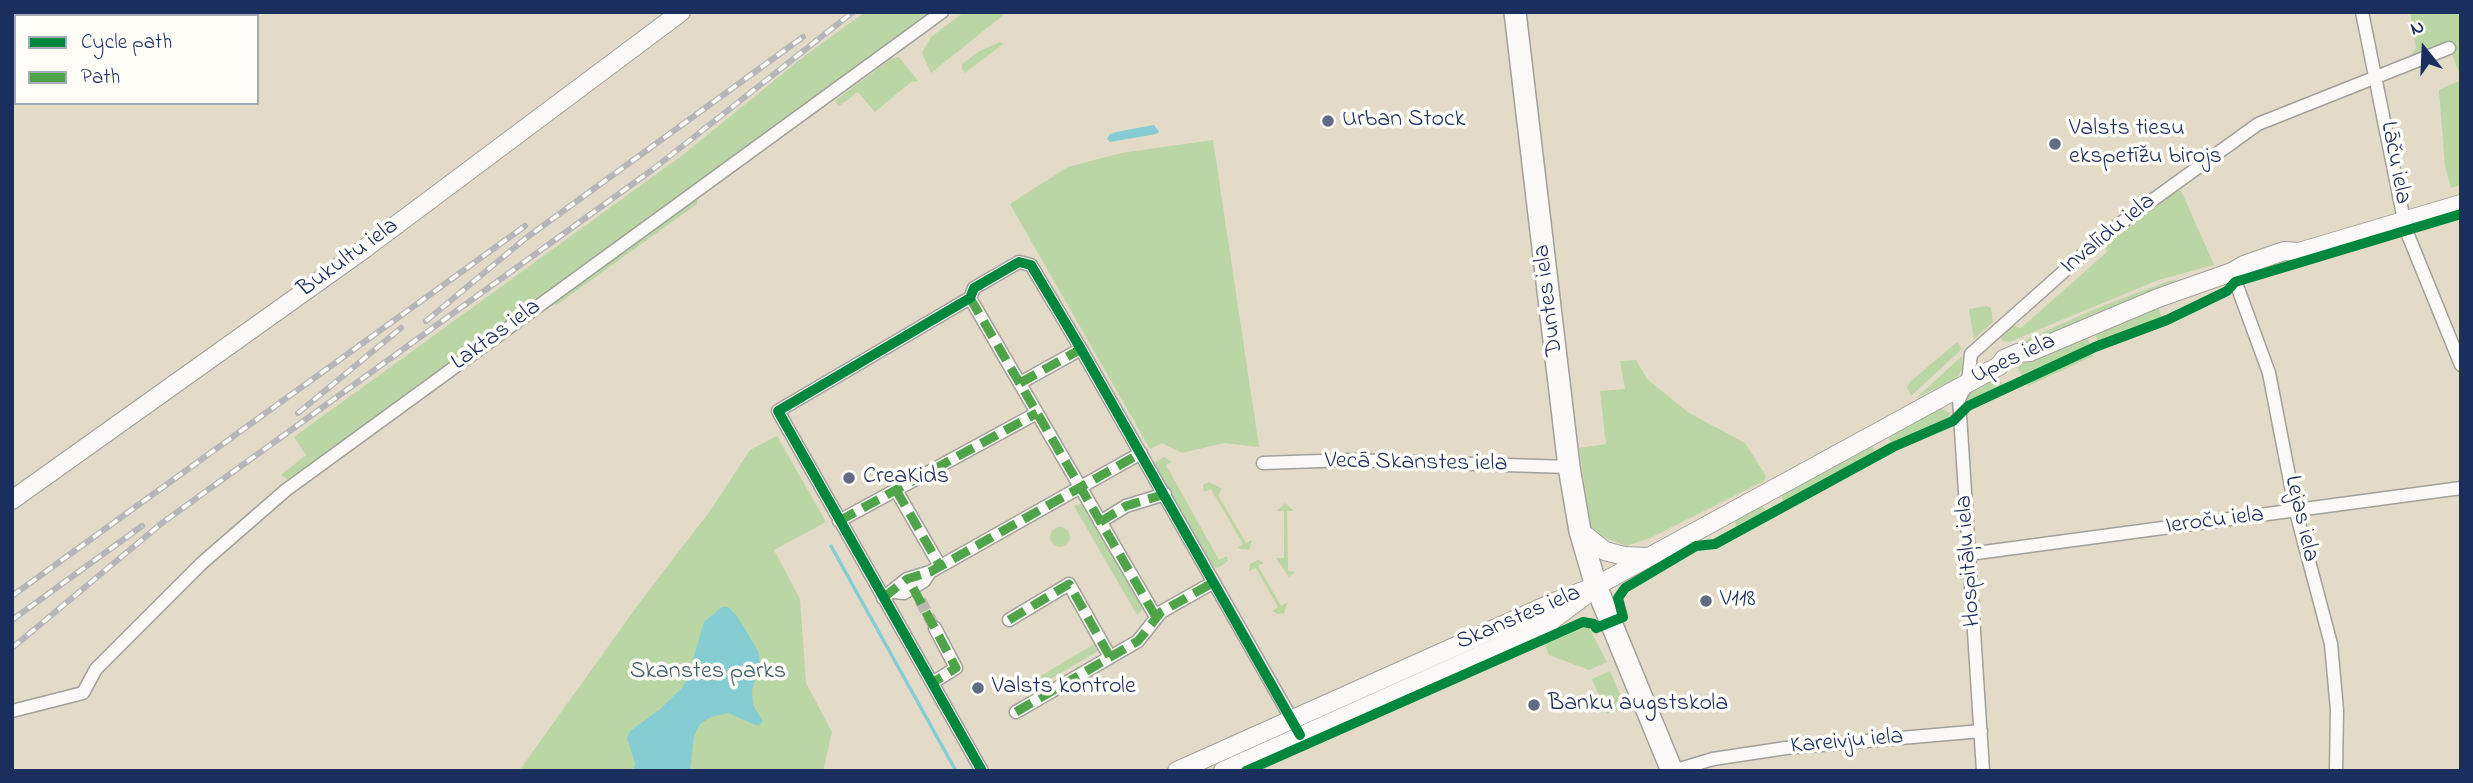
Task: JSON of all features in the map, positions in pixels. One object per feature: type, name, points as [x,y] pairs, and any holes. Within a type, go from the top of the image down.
[{"type":"main road","name":"Duntes iela","points":[[1516,12],[1569,467],[1580,531],[1596,586],[1672,771]]},
{"type":"street","name":"Bukultu iela","points":[[12,500],[360,252],[681,12]]},
{"type":"street","name":"Laktas iela","points":[[12,711],[83,693],[96,669],[202,563],[286,490],[942,12]]},
{"type":"street","name":"Lāču iela","points":[[2362,12],[2404,220],[2461,365]]},
{"type":"street","name":"Invalīdu iela","points":[[1971,354],[2107,233],[2235,139],[2280,113],[2449,48]]},
{"type":"street","name":"Upes iela","points":[[1596,586],[2018,353],[2030,352],[2123,312],[2284,251],[2299,252],[2461,204]]},
{"type":"street","points":[[982,771],[932,683],[889,595],[839,521],[778,411],[970,298],[974,288],[1018,262],[1031,265],[1165,494],[1296,727]]},
{"type":"street","name":"Lejas iela","points":[[2232,272],[2269,373],[2296,512],[2333,661],[2336,771]]},
{"type":"street","points":[[970,298],[1156,617]]},
{"type":"street","points":[[1020,383],[1081,349]]},
{"type":"street","name":"Hospitāļu iela","points":[[1971,354],[1968,382],[1959,398],[1983,771]]},
{"type":"street","points":[[839,521],[1037,413]]},
{"type":"street","points":[[889,595],[907,579],[935,569],[1141,453]]},
{"type":"street","name":"Vecā Skanstes iela","points":[[1263,463],[1349,460],[1569,467]]},
{"type":"street","name":"Ieroču iela","points":[[1969,554],[2296,512],[2361,499],[2461,488]]},
{"type":"street","points":[[896,490],[935,569]]},
{"type":"street","points":[[1100,522],[1126,506],[1165,494]]},
{"type":"street","points":[[1580,531],[1605,551],[1625,556],[1651,556]]},
{"type":"street","points":[[889,595],[904,593],[913,588],[935,569]]},
{"type":"street","points":[[1016,712],[1138,641],[1156,617],[1214,582]]},
{"type":"street","points":[[1009,620],[1069,584],[1110,657]]},
{"type":"street","name":"Skanstes iela","points":[[1177,771],[1296,727],[1557,601],[1596,586]]},
{"type":"street","points":[[913,588],[920,600]]},
{"type":"street","points":[[932,683],[956,668],[935,628]]},
{"type":"street","name":"Skanstes iela","points":[[1223,771],[1243,767],[1296,727]]},
{"type":"street","name":"Kareivju iela","points":[[1672,771],[1713,759],[1786,748],[1981,732]]},
{"type":"green space","points":[[24,12],[166,12],[166,14]]},
{"type":"green space","points":[[865,12],[931,12],[288,480],[281,475],[306,455],[294,437],[684,154],[802,58]]},
{"type":"green space","points":[[964,12],[1007,12],[931,73],[922,53],[931,37]]},
{"type":"green space","points":[[2410,12],[2461,12],[2461,77],[2447,43],[2411,55],[2416,48]]},
{"type":"green space","points":[[1000,42],[1003,44],[965,73],[962,64],[980,51]]},
{"type":"green space","points":[[899,57],[918,81],[911,82],[875,112],[858,92],[839,106],[835,101],[892,58]]},
{"type":"green space","points":[[2461,80],[2461,185],[2451,188],[2445,166],[2439,90]]},
{"type":"green space","points":[[1213,140],[1259,447],[1224,443],[1182,453],[1162,443],[1150,449],[1010,204],[1068,167],[1121,153]]},
{"type":"green space","points":[[2179,186],[2214,265],[2158,280],[2009,342],[2003,341],[2000,336],[2012,325],[2021,328],[2107,252],[2103,242]]},
{"type":"green space","points":[[697,198],[697,204],[555,306],[554,302]]},
{"type":"green space","points":[[2185,279],[2009,353],[2010,347],[2102,306],[2169,281]]},
{"type":"green space","points":[[1987,306],[1991,308],[1993,322],[1974,339],[1969,309]]},
{"type":"green space","points":[[2158,307],[2163,320],[2099,344],[2094,332]]},
{"type":"green space","points":[[2086,335],[2091,347],[2022,376],[2017,366]]},
{"type":"green space","points":[[1957,342],[1962,349],[1911,396],[1907,387],[1910,382]]},
{"type":"green space","points":[[2091,352],[2093,356],[2028,386],[2026,381]]},
{"type":"green space","points":[[1962,356],[1962,369],[1957,378],[1915,399]]},
{"type":"green space","points":[[1636,360],[1647,379],[1689,413],[1745,443],[1766,476],[1764,481],[1650,538],[1626,546],[1601,536],[1591,526],[1579,448],[1606,444],[1600,391],[1625,389],[1620,361]]},
{"type":"green space","points":[[1997,376],[2004,386],[1965,403],[1970,389]]},
{"type":"green space","points":[[1937,407],[1950,413],[1951,418],[1891,445],[1888,434]]},
{"type":"green space","name":"Skanstes parks","points":[[777,436],[826,522],[774,550],[800,599],[806,683],[832,732],[823,771],[519,771],[640,602],[710,511],[750,450]]},
{"type":"green space","points":[[1873,444],[1874,452],[1788,501],[1782,500],[1782,493]]},
{"type":"green space","points":[[1164,457],[1172,462],[1166,465],[1219,560],[1227,556],[1228,561],[1218,568],[1211,566],[1153,463]]},
{"type":"green space","points":[[1209,482],[1222,489],[1218,495],[1246,543],[1252,540],[1249,550],[1237,548],[1243,544],[1211,489],[1204,492],[1203,485]]},
{"type":"green space","points":[[1084,503],[1142,603],[1144,608],[1137,615],[1074,506]]},
{"type":"green space","points":[[1285,503],[1294,511],[1287,511],[1288,571],[1295,572],[1289,577],[1276,558],[1284,558],[1284,511],[1277,511]]},
{"type":"green space","points":[[1761,506],[1769,512],[1735,530],[1736,520]]},
{"type":"green space","points":[[1060,527],[1067,530],[1070,537],[1067,544],[1060,547],[1053,544],[1050,537],[1053,530]]},
{"type":"green space","points":[[1258,560],[1264,563],[1258,566],[1281,606],[1288,602],[1284,613],[1272,611],[1278,607],[1256,568],[1249,571],[1250,564]]},
{"type":"green space","points":[[1588,626],[1607,662],[1589,670],[1549,655],[1545,644]]},
{"type":"green space","points":[[1096,643],[1098,651],[1035,688],[1029,683]]},
{"type":"green space","points":[[1610,671],[1625,706],[1607,714],[1592,679]]},
{"type":"water","points":[[1154,125],[1159,132],[1156,134],[1110,142],[1107,139],[1110,134],[1116,132]]},
{"type":"water","points":[[722,607],[728,607],[737,616],[758,651],[760,663],[752,690],[753,705],[763,721],[758,726],[728,713],[711,717],[700,724],[694,736],[690,771],[633,771],[635,763],[627,738],[630,731],[659,710],[680,690],[687,680],[704,622]]},
{"type":"waterway","points":[[831,546],[956,771]]},
{"type":"tunnel","points":[[920,600],[935,628]]},
{"type":"railway","points":[[12,648],[162,523],[652,170],[853,12]]},
{"type":"railway","points":[[426,321],[526,238],[803,37]]},
{"type":"railway","points":[[12,596],[525,226]]},
{"type":"railway","points":[[298,413],[401,328]]},
{"type":"railway","points":[[12,620],[142,526]]},
{"type":"marked path","points":[[970,298],[1156,617]]},
{"type":"marked path","points":[[1020,383],[1081,349]]},
{"type":"marked path","points":[[839,521],[1037,413]]},
{"type":"marked path","points":[[883,598],[907,579],[930,572],[1141,453]]},
{"type":"marked path","points":[[896,490],[940,566]]},
{"type":"marked path","points":[[1100,522],[1126,506],[1165,494]]},
{"type":"marked path","points":[[1016,712],[1138,641],[1161,612],[1214,582]]},
{"type":"marked path","points":[[1009,620],[1069,584],[1110,657]]},
{"type":"marked path","points":[[913,588],[956,668],[932,683]]},
{"type":"cycle path","points":[[1246,771],[1583,622],[1594,624],[1596,628],[1623,617],[1618,598],[1625,588],[1696,546],[1715,544],[1893,447],[1953,421],[1968,406],[2095,347],[2167,320],[2227,291],[2235,282],[2461,214]]},
{"type":"cycle path","points":[[982,771],[778,411],[970,298],[974,288],[1019,262],[1031,265],[1081,349],[1300,735]]},
{"type":"place","name":"Urban Stock","points":[[1328,121]]},
{"type":"place","name":"Valsts tiesu ekspetīžu birojs","points":[[2055,144]]},
{"type":"place","name":"CreaKids","points":[[849,478]]},
{"type":"place","name":"V118","points":[[1706,601]]},
{"type":"place","name":"Valsts kontrole","points":[[978,688]]},
{"type":"place","name":"Banku augstskola","points":[[1534,705]]}]
